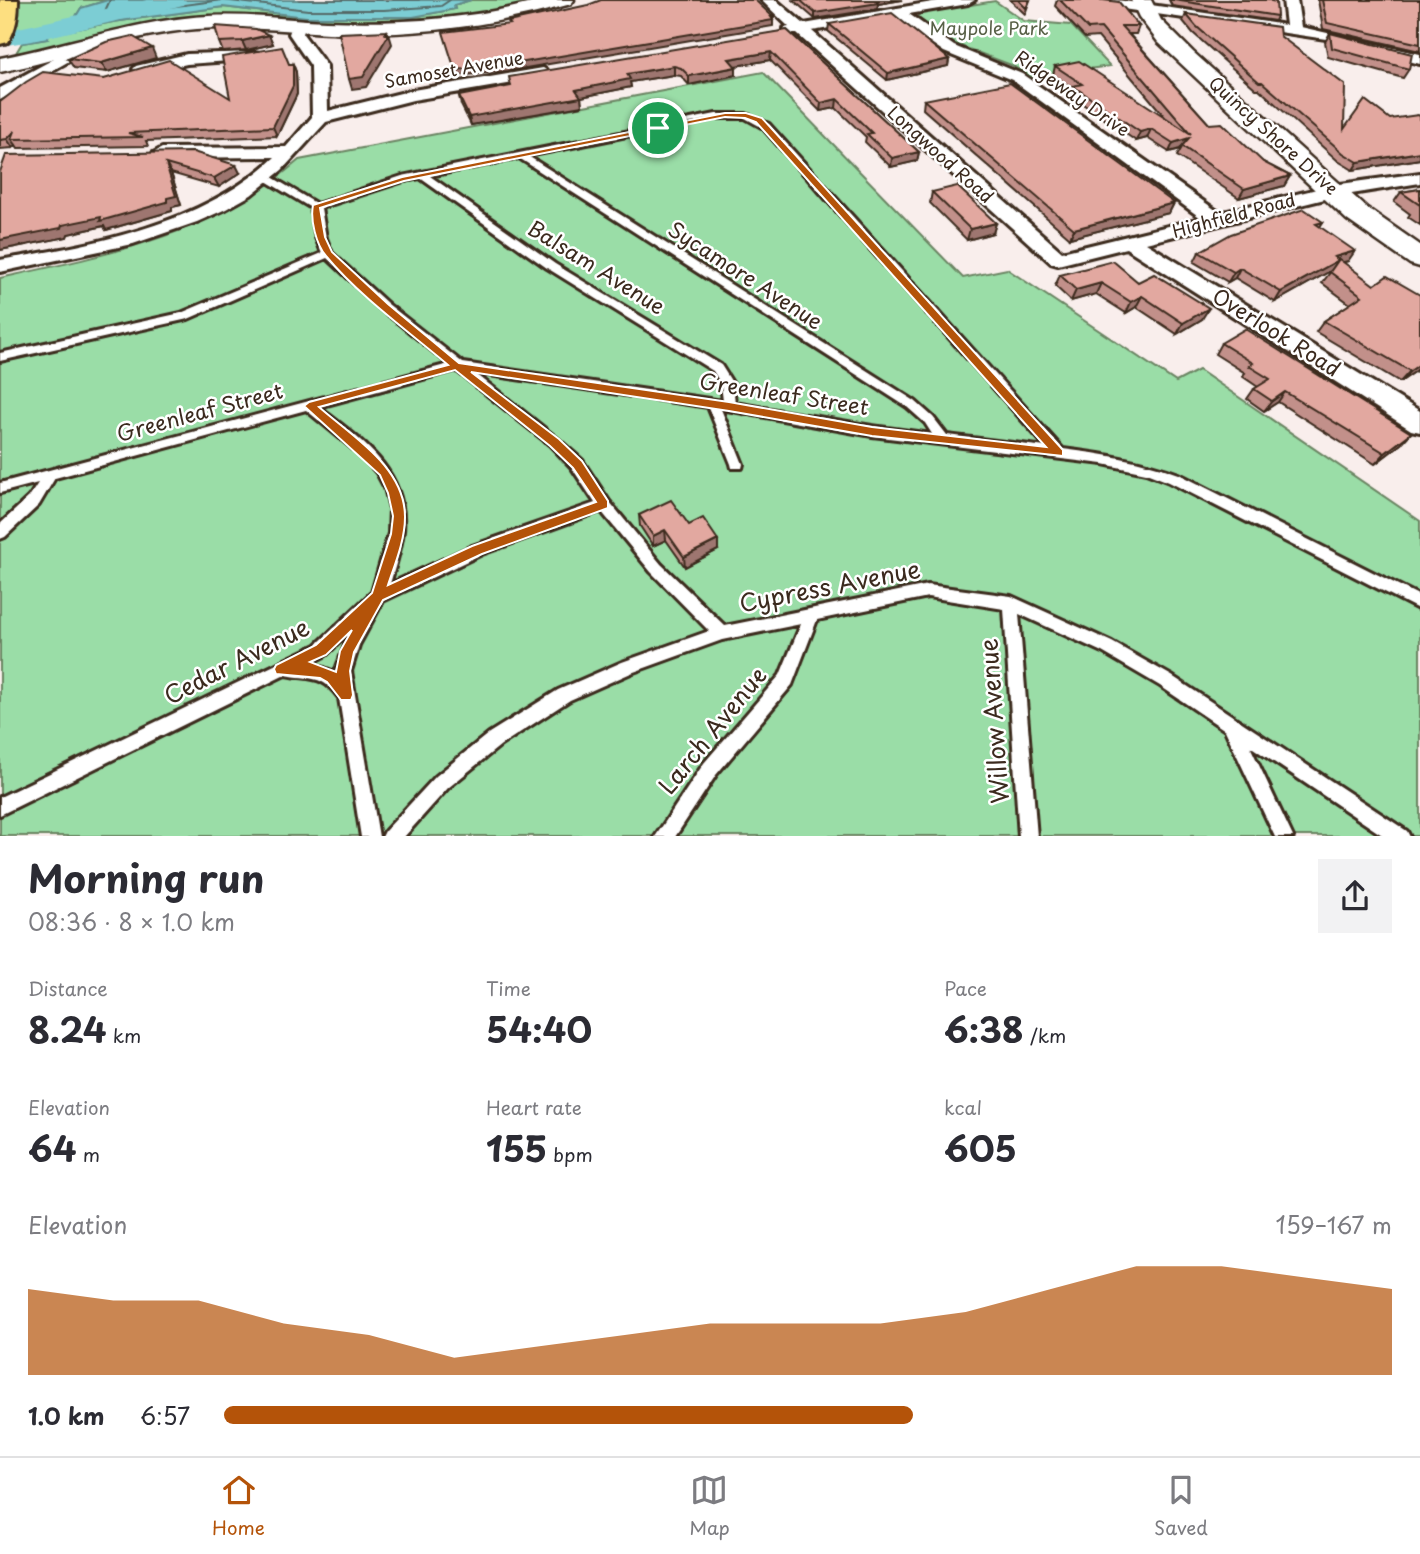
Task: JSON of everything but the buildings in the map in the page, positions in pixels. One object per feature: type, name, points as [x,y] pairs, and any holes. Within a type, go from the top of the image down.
[{"type":"main road","points":[[2,34],[7,0]]},
{"type":"main road","points":[[0,65],[91,43],[194,23],[247,22],[297,39],[365,28],[429,25],[521,12],[564,0]]},
{"type":"main road","name":"Quincy Shore Drive","points":[[1143,4],[1158,31],[1357,214],[1420,258]]},
{"type":"street","name":"Longwood Road","points":[[768,0],[1058,260],[1131,243]]},
{"type":"street","points":[[771,34],[968,0]]},
{"type":"street","points":[[1088,0],[1143,4],[1294,30],[1378,46],[1420,59]]},
{"type":"street","points":[[1290,0],[1294,30]]},
{"type":"street","name":"Ridgeway Drive","points":[[898,13],[949,48],[1017,76],[1217,220]]},
{"type":"street","points":[[0,266],[37,261],[124,240],[166,226],[225,201],[264,176],[320,118],[318,100],[321,72],[318,62],[297,39]]},
{"type":"street","points":[[0,95],[91,43]]},
{"type":"street","points":[[122,76],[147,67],[183,60],[268,54]]},
{"type":"street","name":"Samoset Avenue","points":[[320,118],[413,95],[565,69]]},
{"type":"street","points":[[41,72],[68,76]]},
{"type":"street","points":[[149,153],[289,152]]},
{"type":"street","name":"Highfield Road","points":[[1131,243],[1333,191],[1420,178]]},
{"type":"street","name":"Overlook Road","points":[[1131,243],[1420,423]]},
{"type":"lane","points":[[316,207],[382,184],[716,116],[739,115],[759,120],[1059,453]]},
{"type":"lane","name":"Sycamore Avenue","points":[[520,155],[911,404],[929,420],[942,438]]},
{"type":"lane","name":"Balsam Avenue","points":[[422,175],[551,267],[717,368],[727,384],[729,407]]},
{"type":"lane","points":[[264,176],[316,207],[321,237],[328,254],[384,306],[578,464],[604,505],[656,568],[722,633]]},
{"type":"lane","points":[[0,357],[184,316],[328,254]]},
{"type":"lane","name":"Greenleaf Street","points":[[0,488],[456,366],[713,404],[872,431],[1059,453],[1148,468],[1174,478],[1420,603]]},
{"type":"lane","points":[[713,404],[737,464]]},
{"type":"lane","points":[[309,406],[385,472],[394,493],[399,516],[397,534],[378,596],[347,651],[343,671],[370,836]]},
{"type":"lane","points":[[0,533],[34,501],[51,474]]},
{"type":"lane","name":"Cedar Avenue","points":[[0,806],[321,650],[378,596],[477,550],[604,505]]},
{"type":"lane","name":"Cypress Avenue","points":[[391,836],[442,782],[495,739],[564,695],[627,667],[722,633],[928,591],[1011,603],[1107,647],[1401,836]]},
{"type":"lane","name":"Willow Avenue","points":[[1011,603],[1028,836]]},
{"type":"lane","name":"Larch Avenue","points":[[664,836],[710,769],[781,687],[811,616]]},
{"type":"lane","points":[[281,669],[305,668],[322,672],[332,677],[346,695]]},
{"type":"lane","points":[[1232,726],[1284,836]]},
{"type":"green space","points":[[0,0],[108,0],[81,8],[73,21],[0,33]]},
{"type":"green space","points":[[471,0],[575,0],[498,20],[183,28],[8,66],[22,43],[47,39],[46,35],[113,22],[223,7],[307,17],[413,17],[455,9],[454,5]]},
{"type":"green space","name":"Maypole Park","points":[[995,1],[1024,21],[1071,25],[1110,66],[1031,77],[1011,65],[950,42],[917,17],[921,13]]},
{"type":"green space","points":[[763,72],[963,278],[1007,269],[1176,382],[1199,370],[1420,521],[1420,836],[0,836],[0,278],[119,250],[196,224],[266,185],[299,160]]},
{"type":"water","points":[[108,0],[471,0],[454,5],[455,9],[413,17],[307,17],[223,7],[113,22],[46,35],[48,39],[22,43],[26,29],[73,21],[81,8]]},
{"type":"waterway","points":[[0,39],[175,0]]},
{"type":"route","points":[[658,128],[402,179],[316,207],[321,237],[328,254],[384,306],[456,366],[309,406],[385,472],[394,493],[399,516],[397,534],[378,596],[347,651],[343,671],[346,695],[332,677],[322,672],[305,668],[281,669],[321,650],[378,596],[477,550],[604,505],[578,464],[554,442],[456,366],[872,431],[1059,453],[759,120],[725,115],[658,128]]}]
